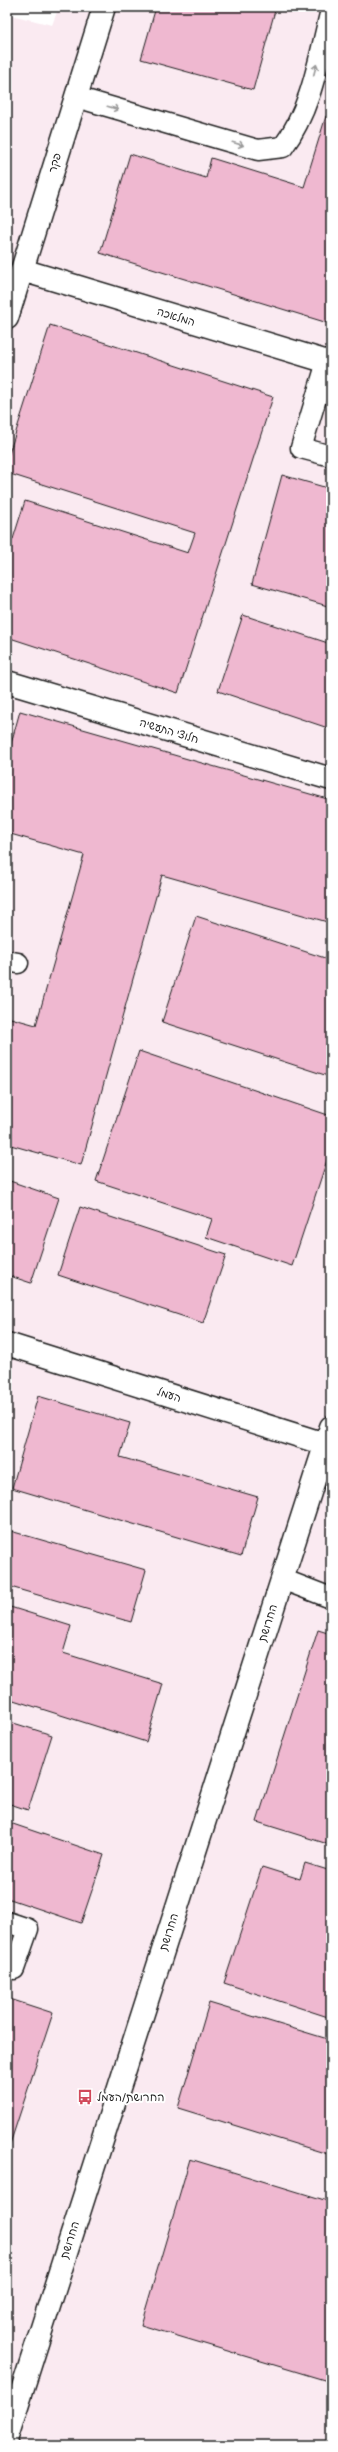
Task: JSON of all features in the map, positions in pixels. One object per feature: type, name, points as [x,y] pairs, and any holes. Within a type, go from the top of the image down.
[{"type":"street","name":"פקר","points":[[7,318],[104,7]]},
{"type":"street","name":"המלאכה","points":[[22,270],[329,363]]},
{"type":"street","name":"חלוצי התעשיה","points":[[7,682],[331,779]]},
{"type":"street","name":"העמל","points":[[7,1344],[329,1439]]},
{"type":"street","name":"החרושת","points":[[7,2437],[282,1579],[329,1439]]},
{"type":"lane","points":[[76,97],[258,150],[282,147],[296,130],[304,113],[331,10]]},
{"type":"lane","points":[[329,363],[301,448],[331,456]]},
{"type":"lane","points":[[282,1579],[331,1598]]},
{"type":"lane","points":[[7,1922],[28,1929],[14,1969]]},
{"type":"shaded area","points":[[59,7],[331,7],[331,2445],[7,2445],[7,14],[52,25]]},
{"type":"building","points":[[156,7],[276,7],[253,90],[141,59]]},
{"type":"building","points":[[326,116],[331,117],[331,324],[100,253],[130,154],[206,178],[211,158],[304,187]]},
{"type":"building","points":[[50,325],[273,397],[178,693],[7,637],[7,537],[13,539],[25,501],[188,553],[195,533],[7,473],[7,460]]},
{"type":"building","points":[[282,475],[331,489],[331,607],[252,584]]},
{"type":"building","points":[[243,615],[331,644],[331,729],[218,691]]},
{"type":"building","points":[[20,711],[331,800],[331,923],[162,875],[81,1165],[7,1144],[7,1017],[36,1025],[84,855],[7,833],[7,758]]},
{"type":"building","points":[[196,916],[331,960],[331,1077],[162,1022]]},
{"type":"building","points":[[139,1051],[331,1116],[331,1148],[292,1266],[206,1237],[212,1219],[96,1181]]},
{"type":"building","points":[[7,1180],[59,1198],[31,1283],[7,1275]]},
{"type":"building","points":[[80,1207],[226,1255],[203,1323],[58,1275]]},
{"type":"building","points":[[38,1396],[130,1423],[120,1457],[258,1497],[241,1556],[12,1488]]},
{"type":"building","points":[[7,1530],[146,1570],[131,1622],[7,1586]]},
{"type":"building","points":[[7,1606],[71,1626],[63,1653],[163,1684],[146,1742],[7,1698]]},
{"type":"building","points":[[318,1630],[331,1634],[331,1845],[257,1822]]},
{"type":"building","points":[[7,1721],[52,1735],[28,1810],[7,1803]]},
{"type":"building","points":[[7,1822],[104,1855],[81,1923],[7,1898]]},
{"type":"building","points":[[305,1863],[331,1871],[331,2018],[224,1983],[262,1867],[300,1879]]},
{"type":"building","points":[[7,1998],[53,2013],[7,2153]]},
{"type":"building","points":[[209,2003],[331,2040],[331,2155],[178,2108]]},
{"type":"building","points":[[190,2159],[331,2202],[331,2382],[141,2325]]},
{"type":"place","name":"החרושת/העמל","points":[[85,2097]]}]
